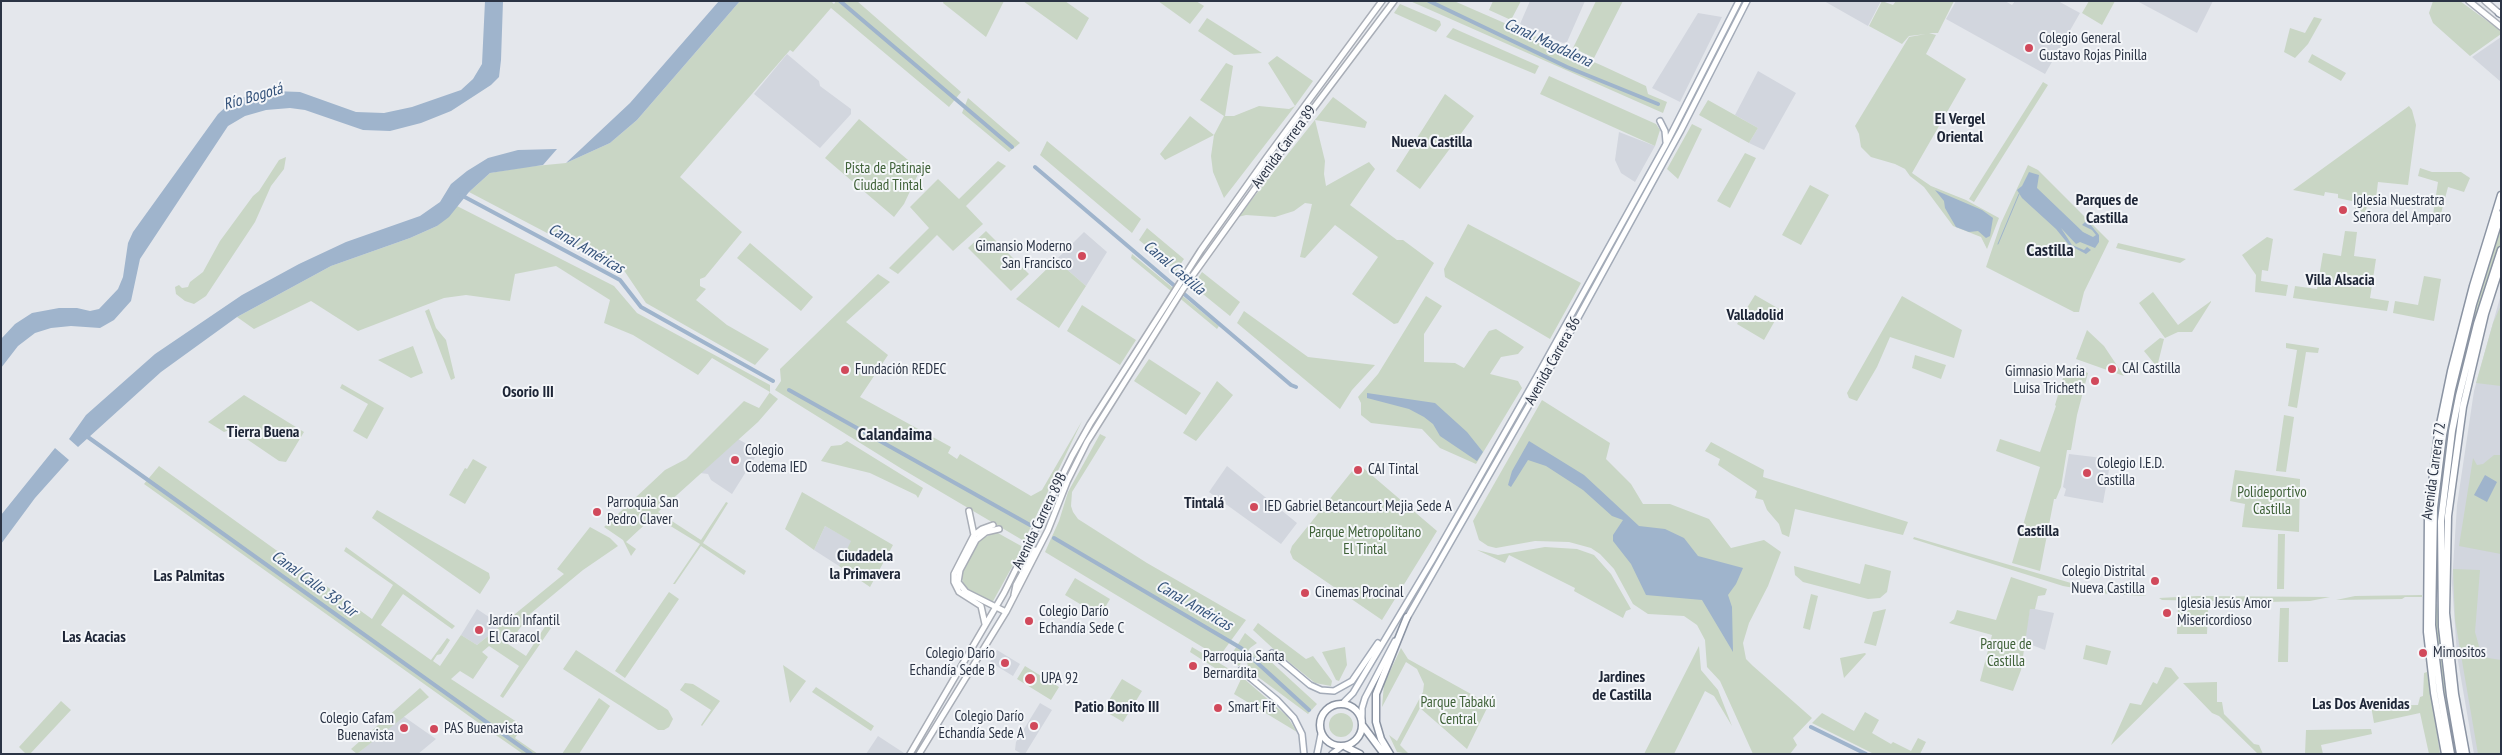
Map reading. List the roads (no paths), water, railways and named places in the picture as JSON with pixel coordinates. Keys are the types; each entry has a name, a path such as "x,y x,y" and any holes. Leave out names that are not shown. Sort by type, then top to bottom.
{"highway":[{"name":"Avenida Carrera 72","path":"2446,754 2433,686 2427,632 2426,530 2438,434 2458,344 2501,195"},
{"name":"Avenida Carrera 72","path":"2451,754 2433,634 2432,536 2443,435 2465,336 2501,214"},
{"name":"Avenida Carrera 72","path":"2460,754 2450,696 2442,627 2440,598 2441,521 2455,416 2488,286 2501,250"},
{"name":"Avenida Carrera 72","path":"2466,754 2455,694 2446,613 2447,529 2463,407 2490,297 2501,264"},
{"path":"2488,286 2490,297"},
{"path":"2458,344 2465,336"},
{"path":"1390,754 1378,728 1375,700 1380,678 1407,617"},
{"path":"1360,754 1343,746 1327,742 1321,734 1320,723 1324,713 1333,706 1342,704 1357,711 1362,723 1384,754"},
{"path":"1343,746 1359,737 1362,723"}],"main road":[{"name":"Avenida Carrera 89","path":"1174,292 1263,162 1382,1"},
{"name":"Avenida Carrera 89","path":"1179,296 1296,130 1394,1"},
{"name":"Avenida Carrera 86","path":"1342,704 1353,693 1379,646 1451,528 1666,144 1739,1"},
{"name":"Avenida Carrera 86","path":"1362,723 1362,708 1365,698 1407,617 1561,349 1681,130 1747,1"},
{"path":"2468,1 2501,27"},
{"path":"2484,1 2500,14"},
{"path":"1660,121 1665,131 1666,144"},
{"name":"Avenida Carrera 89B","path":"910,754 996,607 1079,443 1174,292"},
{"name":"Avenida Carrera 89B","path":"919,754 1014,598 1048,530 1085,446 1179,296"},
{"path":"969,511 974,536"},
{"path":"985,625 981,606 959,592 953,578 955,570 974,536 982,529 993,526"},
{"path":"999,529 986,532 976,540 958,577 960,586 966,592 1006,612"},
{"path":"1014,598 1016,585 1035,550"},
{"path":"1272,653 1310,685 1321,690 1334,691 1352,681 1370,652 1390,629"},
{"path":"1241,670 1277,700 1294,718 1302,734 1304,754"},
{"path":"1316,754 1321,734"},
{"path":"1332,754 1343,746"}],"water":[{"name":"Río Bogotá","path":"485,1 503,1 499,77 491,85 451,111 421,123 390,131 363,130 305,110 290,108 266,110 245,116 228,126 140,259 131,301 114,320 100,328 71,326 51,328 35,333 18,346 1,368 1,339 15,324 32,313 59,308 77,308 90,311 99,309 118,289 123,277 128,243 133,232 218,114 229,104 249,95 274,91 300,92 356,112 384,113 412,107 461,90 473,79 482,64"},
{"path":"719,1 740,1 637,120 610,143 566,163 630,103"},
{"path":"557,149 543,165 490,173 469,192 449,217 437,226 410,238 331,266 237,317 161,372 78,447 69,439 86,415 155,354 242,295 299,264 346,242 420,216 440,202 451,184 488,158 518,150"},
{"path":"2029,172 2039,175 2037,188 2083,232 2093,237 2096,235 2092,230 2082,225 2085,222 2090,224 2099,235 2099,242 2095,248 2080,242 2076,244 2061,228 2072,245 2084,250 2087,247 2091,250 2086,254 2069,245 2056,229 2022,198 2017,190 2022,186"},
{"path":"1935,190 1982,210 1993,218 1990,236 1986,238 1978,231 1969,232 1956,227 1945,208 1944,201"},
{"path":"1367,393 1435,403 1467,432 1483,452 1477,461 1440,436 1433,424 1424,417 1409,409 1367,398"},
{"path":"1529,441 1584,475 1639,526 1665,529 1684,538 1698,556 1743,568 1736,584 1728,595 1732,607 1733,652 1702,600 1646,595 1631,564 1613,541 1613,535 1623,520 1612,516 1583,490 1546,466 1528,460 1511,487 1508,485 1512,471"},
{"path":"55,448 69,460 35,498 1,544 1,515"},
{"path":"2485,475 2497,482 2487,502 2474,495"}],"waterway":[{"name":"Canal Castilla","path":"840,1 1012,147"},
{"name":"Canal Magdalena","path":"1429,1 1567,67 1658,104"},
{"name":"Canal Castilla","path":"1035,167 1291,385 1296,387"},
{"path":"1998,244 2019,194"},
{"name":"Canal Américas","path":"461,195 620,280 641,307 773,381"},
{"name":"Canal Américas","path":"789,390 1030,525"},
{"name":"Canal Calle 38 Sur","path":"85,435 531,754"},
{"name":"Canal Américas","path":"1054,538 1241,648 1309,710"},
{"path":"1811,727 1866,754"}],"place":[{"name":"Colegio General Gustavo Rojas Pinilla","path":"2029,48"},
{"name":"Iglesia Nuestratra Señora del Amparo","path":"2343,210"},
{"name":"Gimansio Moderno San Francisco","path":"1082,256"},
{"name":"CAI Castilla","path":"2112,369"},
{"name":"Fundación REDEC","path":"845,370"},
{"name":"Gimnasio Maria Luisa Tricheth","path":"2095,381"},
{"name":"Colegio Codema IED","path":"735,460"},
{"name":"CAI Tintal","path":"1358,470"},
{"name":"Colegio I.E.D. Castilla","path":"2087,473"},
{"name":"IED Gabriel Betancourt Mejia Sede A","path":"1254,507"},
{"name":"Parroquia San Pedro Claver","path":"597,512"},
{"name":"Colegio Distrital Nueva Castilla","path":"2155,581"},
{"name":"Cinemas Procinal","path":"1305,593"},
{"name":"Iglesia Jesús Amor Misericordioso","path":"2167,613"},
{"name":"Colegio Darío Echandía Sede C","path":"1029,621"},
{"name":"Jardín Infantil El Caracol","path":"479,630"},
{"name":"Mimositos","path":"2423,653"},
{"name":"Colegio Darío Echandía Sede B","path":"1005,663"},
{"name":"Parroquia Santa Bernardita","path":"1193,666"},
{"name":"UPA 92","path":"1030,679"},
{"name":"Smart Fit","path":"1218,708"},
{"name":"Colegio Darío Echandía Sede A","path":"1034,726"},
{"name":"Colegio Cafam Buenavista","path":"404,728"},
{"name":"PAS Buenavista","path":"434,729"}],"district":[{"name":"El Vergel Oriental","path":"1960,128"},
{"name":"Nueva Castilla","path":"1432,142"},
{"name":"Parques de Castilla","path":"2107,209"},
{"name":"Castilla","path":"2050,251"},
{"name":"Villa Alsacia","path":"2340,280"},
{"name":"Valladolid","path":"1755,315"},
{"name":"Osorio III","path":"528,392"},
{"name":"Tierra Buena","path":"263,432"},
{"name":"Calandaima","path":"895,435"},
{"name":"Tintalá","path":"1204,503"},
{"name":"Castilla","path":"2038,531"},
{"name":"Ciudadela la Primavera","path":"865,565"},
{"name":"Las Palmitas","path":"189,576"},
{"name":"Las Acacias","path":"94,637"},
{"name":"Jardines de Castilla","path":"1622,686"},
{"name":"Las Dos Avenidas","path":"2361,704"},
{"name":"Patio Bonito III","path":"1117,707"}],"park label":[{"name":"Pista de Patinaje Ciudad Tintal","path":"888,178"},
{"name":"Polideportivo Castilla","path":"2272,502"},
{"name":"Parque Metropolitano El Tintal","path":"1365,542"},
{"name":"Parque de Castilla","path":"2006,654"},
{"name":"Parque Tabakú Central","path":"1458,712"}]}
